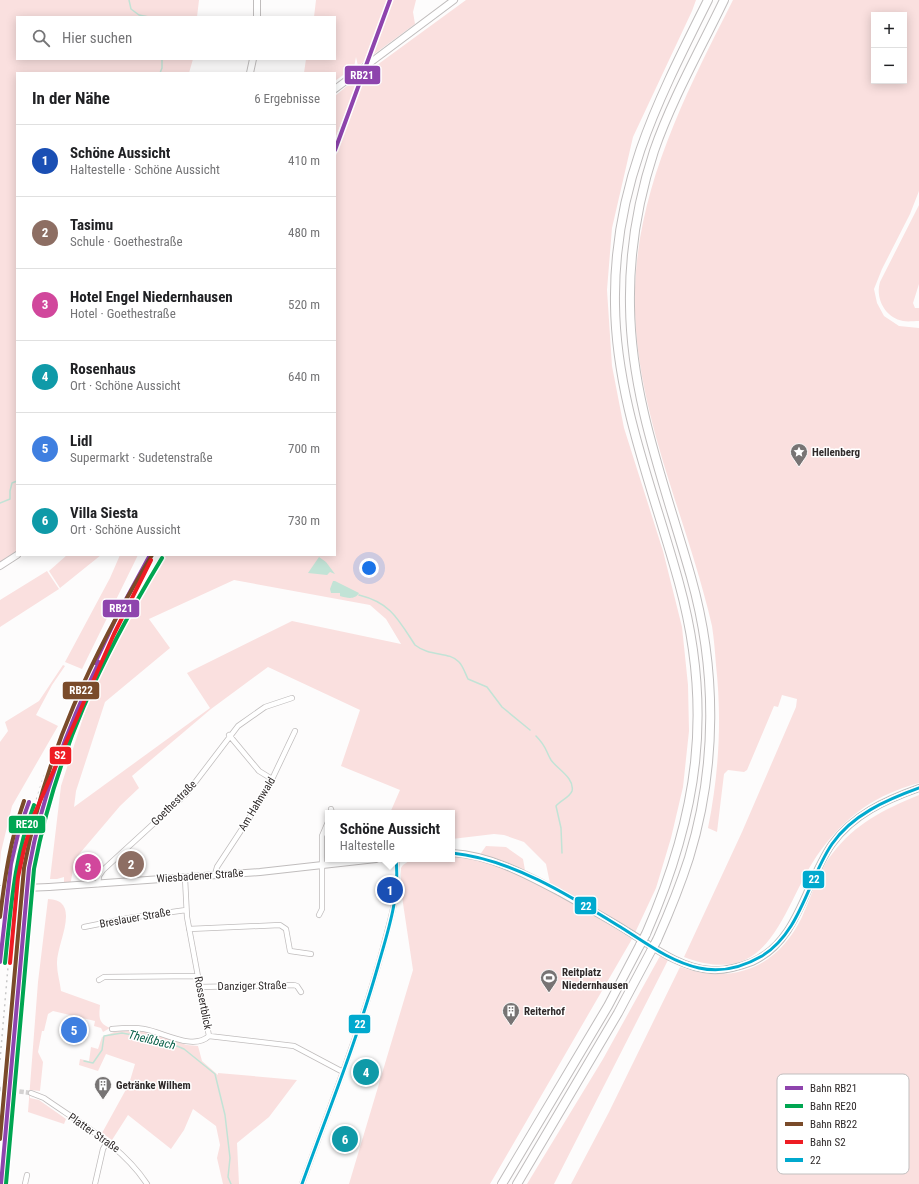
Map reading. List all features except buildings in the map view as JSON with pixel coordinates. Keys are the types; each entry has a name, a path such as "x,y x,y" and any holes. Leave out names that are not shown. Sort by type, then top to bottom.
{"highway":[{"path":"701,13 702,0"},
{"path":"502,1184 608,1006 646,934 669,879 689,806 696,756 697,687 694,656 684,600 635,436 624,392 616,335 615,278 622,220 636,162 656,106 708,0"},
{"path":"517,1184 618,1013 657,940 681,883 696,833 706,783 710,706 707,654 698,603 648,434 638,388 631,334 630,279 637,223 654,151 669,114 724,0"}],"main road":[{"path":"257,0 257,16"},
{"path":"336,88 454,0"},
{"path":"250,72 253,60"},
{"path":"0,566 16,556"},
{"path":"455,853 479,856 540,882 605,917 666,955 682,963 706,969 724,970 742,966 757,959 784,935 797,915 820,864 832,844 851,823 871,808 895,796 919,788"},
{"name":"Wiesbadener Straße","path":"0,889 185,878 352,862"}],"street":[{"name":"Goethestraße","path":"98,884 99,876 103,870 187,793 229,735 238,726 265,707 292,698"},
{"name":"Am Hahnwald","path":"215,874 217,867 265,794 295,731"},
{"path":"229,735 259,771 272,779"},
{"path":"319,915 322,909 320,866 322,836 325,829"},
{"path":"302,1184 365,1012 398,884 396,862"},
{"name":"Rossertblick","path":"185,878 186,910 209,1036 294,1046 343,1072"},
{"name":"Breslauer Straße","path":"84,927 129,918 186,910"},
{"path":"189,929 280,925 286,929 290,951 311,954"},
{"path":"99,980 104,977 197,976"},
{"name":"Danziger Straße","path":"200,987 297,986 301,992"},
{"path":"112,1029 146,1029 192,1043 202,1041 209,1036"},
{"name":"Platter Straße","path":"31,1094 44,1098 107,1142 128,1159 147,1184"},
{"path":"95,1184 107,1142"},
{"path":"25,1184 26,1175"}],"shaded area":[{"path":"0,0 199,0 197,16 16,16 16,60 193,60 189,72 16,72 16,553 0,563"},
{"path":"316,0 416,0 413,12 415,24 358,66 356,57 354,67 336,80 336,72 304,72 306,60 336,60 336,16 314,16"},
{"path":"466,0 696,0 633,137 612,228 607,290 612,366 624,428 663,551 682,627 688,685 689,731 683,787 671,838 656,888 634,935 551,888 546,864 524,842 504,835 494,834 455,839 455,810 391,810 400,790 341,766 360,710 268,667 211,709 132,776 139,788 120,806 75,859 70,886 64,886 64,877 50,879 61,786 91,693 126,619 163,556 336,556 336,155 366,73","holes":["234,580 370,605 386,619 401,644 292,621 187,673 210,708 74,807 76,791 105,702 170,648 149,619"]},
{"path":"733,0 919,0 919,191 910,214 882,269 874,289 877,303 884,316 899,326 919,328 919,783 889,793 853,816 831,837 821,850 808,871 785,916 772,936 757,952 738,962 714,965 684,957 742,832 796,707 797,699 782,695 778,707 774,706 747,770 744,772 728,770 724,774 717,832 708,828 715,787 719,726 718,686 713,631 702,587 666,471 645,393 638,353 635,313 636,271 642,230 651,190 679,112"},
{"path":"360,75 336,136 336,95"},
{"path":"919,205 919,284 913,303 915,308 919,308 919,321 905,321 897,319 886,312 880,301 879,288 880,282"},
{"path":"66,556 100,556 60,588 49,571"},
{"path":"120,556 138,556 82,669 65,662 110,578"},
{"path":"319,557 326,562 335,574 330,572 327,575 308,573"},
{"path":"47,571 59,589 0,627 0,600"},
{"path":"333,581 359,593 355,597 351,598 340,596 340,593 331,593 330,589"},
{"path":"63,665 65,666 52,685 36,715 58,726 12,806 1,852 0,865 0,742 8,731 5,722 39,701"},
{"path":"919,795 919,1184 571,1184 609,1112 680,967 699,972 718,974 735,973 752,968 766,960 780,949 792,935 802,917 823,868 841,843 871,818"},
{"path":"486,846 506,847 523,859 526,876 479,856"},
{"path":"455,855 482,860 541,884 632,939 490,1184 349,1184 413,970 401,890 401,868 408,862 455,862"},
{"path":"48,899 58,901 64,907 66,915 57,964 61,991 100,1005 99,1013 101,1022 110,1028 103,1032 101,1028 94,1026 95,1021 53,1011 48,1014 44,1031 42,1031 38,1052 43,1062 40,1091 30,1090 30,1098 39,1100 66,1119 64,1124 28,1112 38,982"},
{"path":"660,956 668,960 554,1184 527,1184 603,1059"},
{"path":"128,1030 143,1031 187,1045 198,1046 202,1061 218,1075 218,1073 297,1080 269,1117 237,1143 239,1184 223,1184 217,1158 220,1145 216,1126 193,1109 184,1130 171,1149 128,1115 112,1140 102,1133 129,1084 135,1064 106,1054 98,1071 79,1065 80,1059 89,1061 91,1047 98,1049 102,1037 114,1032"}],"waterway":[{"path":"129,0 131,9 139,15 144,16"},
{"path":"160,72 162,60"},
{"path":"0,503 10,499 12,483 16,481"},
{"path":"359,595 370,598 386,607 393,613 415,645 427,651 450,656 459,662 468,679 487,687 502,707 530,730"},
{"path":"536,736 544,746 551,760 565,774 572,786 571,793 556,806 561,828 562,853"},
{"name":"Theißbach","path":"84,1061 93,1063 102,1050 104,1036 122,1033 165,1041 184,1049 215,1074 225,1115 230,1158 228,1177 231,1184"}],"tunnel":[{"path":"0,1089 31,1093"}],"railway":[{"path":"0,1060 14,897 25,835 43,779 95,663"}],"rail line":[{"name":"RB21","path":"336,147 390,0"},
{"name":"RB21","path":"95,663 118,614 149,556"},
{"name":"RB22","path":"0,1139 24,868 33,826 58,745 91,667 130,592 151,556"},
{"name":"RE20","path":"6,1184 34,869 43,826 68,746 83,708 119,633 162,558"},
{"name":"S2","path":"10,963 18,877 34,815 114,634 151,560"},
{"name":"RB21","path":"1,1184 29,868 34,841 48,788 66,737 99,662"},
{"name":"RB22","path":"0,917 9,859 15,830 24,801"},
{"name":"RB21","path":"0,962 11,864 19,830 29,802"},
{"name":"RE20","path":"5,963 14,882 27,824 34,805"}],"transit line":[{"name":"22","path":"455,854 497,863 541,881 583,904 669,957 699,968 715,970 732,968 762,956 775,946 786,933 803,904 816,873 832,844 849,825 882,803 919,788"},
{"name":"22","path":"302,1184 352,1049 382,953 395,900 396,862"}],"place":[{"name":"Hellenberg","path":"799,467"},
{"name":"Tasimu","path":"131,864"},
{"name":"Hotel Engel Niedernhausen","path":"88,867"},
{"name":"Schöne Aussicht","path":"390,890"},
{"name":"Reitplatz Niedernhausen","path":"549,993"},
{"name":"Reiterhof","path":"511,1026"},
{"name":"Lidl","path":"74,1030"},
{"name":"Rosenhaus","path":"366,1072"},
{"name":"Getränke Wilhem","path":"103,1100"},
{"name":"Villa Siesta","path":"345,1139"}]}
